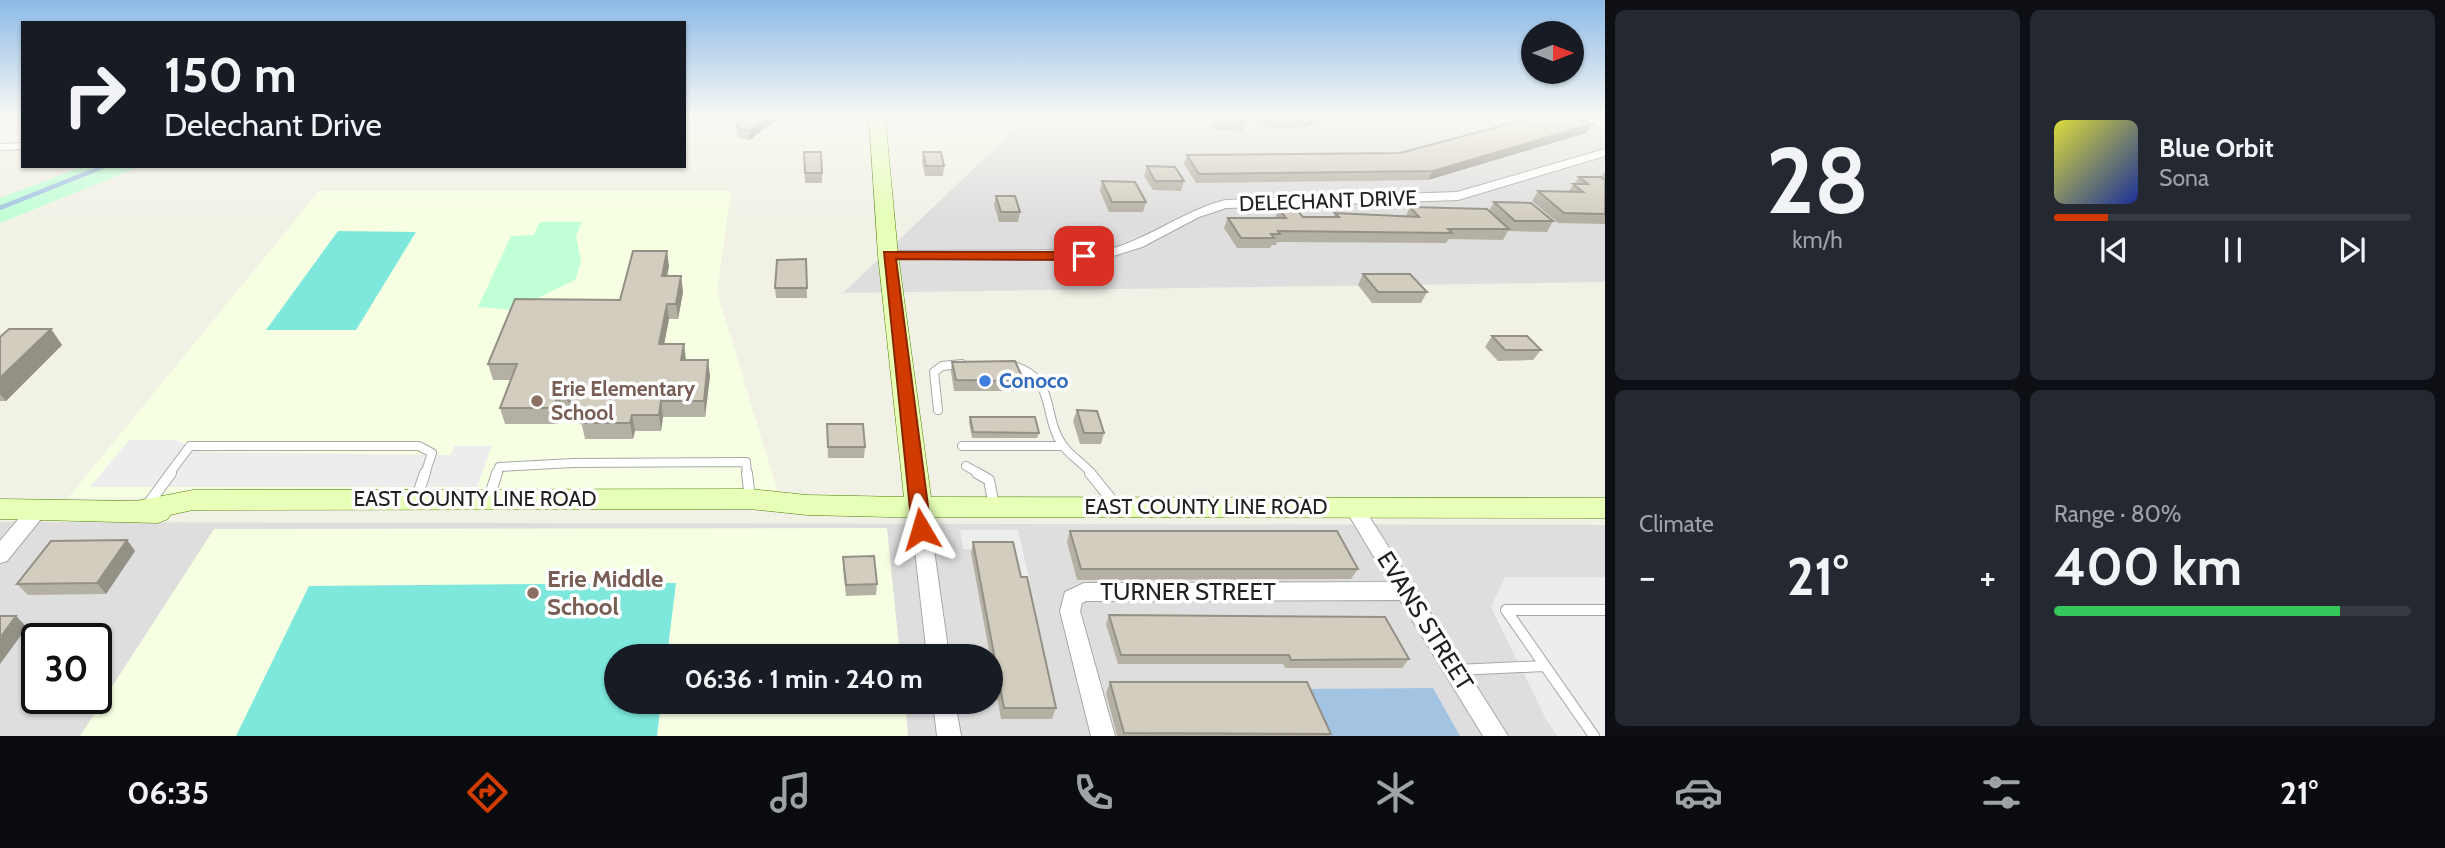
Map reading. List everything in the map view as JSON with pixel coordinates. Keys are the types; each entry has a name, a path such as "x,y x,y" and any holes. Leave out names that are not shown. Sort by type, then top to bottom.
{"main road":[{"path":"880,150 888,255 919,507"},
{"name":"EAST COUNTY LINE ROAD","path":"0,509 144,509 193,500 415,499 750,499 807,505 919,507 1605,508"},
{"name":"EAST COUNTY LINE ROAD","path":"144,509 171,514 751,514 807,505"}],"street":[{"name":"DELECHANT DRIVE","path":"888,255 1107,254 1132,248 1206,208 1225,204 1458,196 1605,152"},
{"path":"919,507 936,644"},
{"name":"EVANS STREET","path":"1353,507 1496,736"},
{"path":"0,555 38,509"},
{"name":"TURNER STREET","path":"1103,736 1070,611 1072,598 1084,592 1406,591"},
{"path":"946,714 949,736"}],"lane":[{"path":"938,410 934,372 942,366 978,365"},
{"path":"1002,365 1030,370 1040,382 1063,446 1086,467 1116,507"},
{"path":"144,509 190,446 419,446 432,453 415,499"},
{"path":"962,446 1063,446"},
{"path":"488,499 499,467 746,463 750,499"},
{"path":"966,466 989,480 994,507"},
{"path":"1594,736 1506,610 1605,610"},
{"path":"1456,670 1544,666"}],"shaded area":[{"path":"993,150 1605,150 1605,282 843,293"},
{"path":"319,191 731,191 717,292 777,490 68,498"},
{"path":"338,231 416,232 356,330 266,330"},
{"path":"129,440 177,440 200,452 451,455 454,446 492,446 477,487 90,487"},
{"path":"0,522 1605,525 1605,736 0,736"},
{"name":"Erie Middle School","path":"887,528 899,644 604,644 604,714 906,714 908,736 80,736 94,714 112,714 112,687 214,529"},
{"path":"960,530 1018,530 1031,586 1019,586 1011,549 963,549"},
{"path":"1505,577 1605,577 1605,736 1557,736 1545,717 1491,607"},
{"path":"676,583 668,644 604,644 604,714 660,714 657,736 236,736 309,586"},
{"path":"1433,688 1460,736 1327,736 1305,689"}],"green space":[{"path":"79,168 136,168 0,223 0,198"},
{"path":"540,222 582,222 576,236 581,262 575,280 513,310 478,307 511,236 534,235"}],"building":[{"path":"1410,150 1503,150 1433,171 1199,174 1187,155 1400,153"},
{"path":"804,152 821,152 822,173 805,173"},
{"path":"923,152 941,152 944,166 926,166"},
{"path":"1147,166 1175,167 1184,181 1155,181"},
{"path":"1579,177 1601,177 1605,180 1605,214 1564,213 1538,191 1583,192 1573,184 1588,184"},
{"path":"1102,181 1135,182 1146,202 1112,202"},
{"path":"996,196 1015,196 1020,212 1001,212"},
{"path":"1494,202 1531,203 1553,221 1515,221"},
{"path":"1410,207 1487,209 1509,229 1448,229 1452,233 1278,231 1280,234 1271,234 1274,238 1241,238 1228,218 1286,218 1279,209 1296,209 1303,217 1339,217 1335,213 1419,217"},
{"name":"Erie Elementary School","path":"633,251 667,251 662,276 681,276 676,304 667,304 659,344 684,344 681,360 708,360 704,401 661,401 659,415 632,415 630,423 581,423 584,413 558,392 554,408 500,408 517,364 488,364 515,299 620,300"},
{"path":"806,259 807,288 775,288 777,260"},
{"path":"1363,274 1410,274 1427,292 1378,292"},
{"path":"9,329 51,329 0,378 0,337"},
{"path":"1492,336 1527,336 1541,350 1505,350"},
{"path":"1015,361 1024,381 956,380 952,362"},
{"path":"1077,410 1097,411 1104,433 1084,433"},
{"name":"Conoco","path":"970,417 1035,417 1039,433 973,432"},
{"path":"827,424 863,424 865,447 828,447"},
{"path":"1070,531 1337,531 1358,569 1081,569"},
{"path":"127,540 97,583 17,584 51,541"},
{"path":"973,542 1013,542 1021,577 1027,577 1056,708 1004,708 1003,644 992,644"},
{"path":"874,556 877,584 846,585 843,557"},
{"path":"1109,615 1385,617 1409,659 1291,660 1289,655 1121,655"},
{"path":"0,616 16,616 0,638"},
{"path":"1110,682 1307,682 1331,734 1124,733"}],"waterway":[{"path":"0,208 100,168"}],"place":[{"name":"Conoco","path":"985,381"},
{"name":"Erie Elementary School","path":"537,401"},
{"name":"Erie Middle School","path":"533,593"}],"route":[{"path":"921,529 888,255 1084,256"}]}
